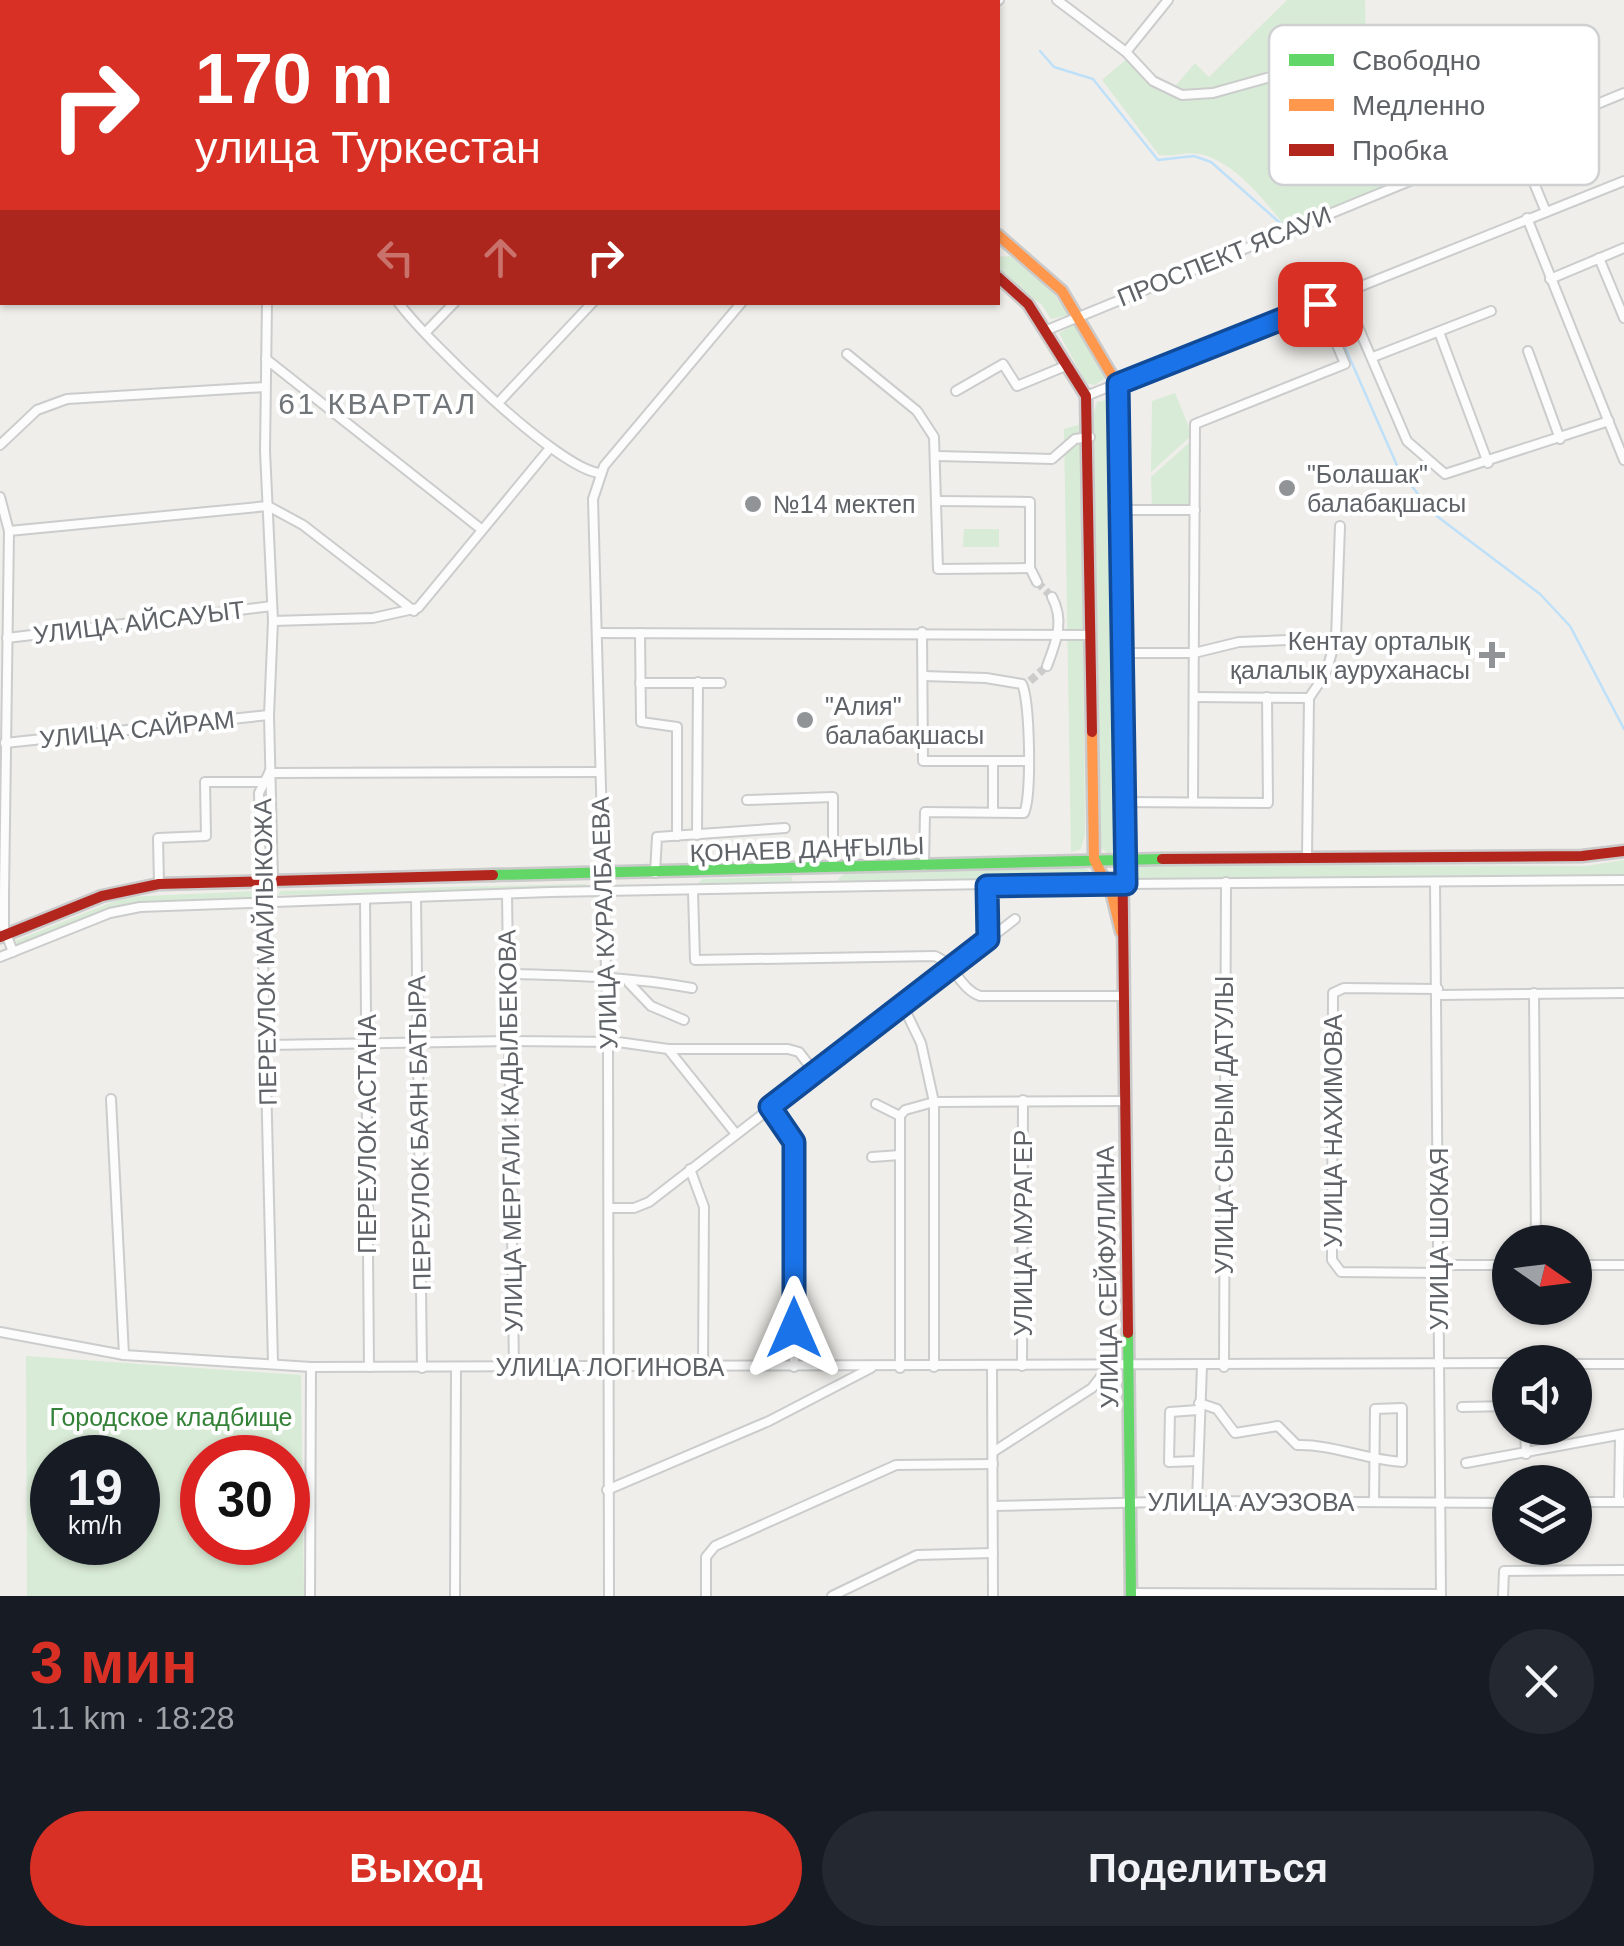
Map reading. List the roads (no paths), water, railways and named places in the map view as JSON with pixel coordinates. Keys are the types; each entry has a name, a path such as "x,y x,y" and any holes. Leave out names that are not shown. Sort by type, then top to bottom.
{"main road":[{"path":"1000,237 1054,284 1079,316 1118,384"},
{"path":"1000,279 1028,304 1086,396"},
{"name":"УЛИЦА СЕЙФУЛЛИНА","path":"1118,384 1131,1594"},
{"name":"УЛИЦА СЕЙФУЛЛИНА","path":"1086,396 1090,436 1094,860 1099,882 1116,906 1124,958"},
{"name":"ҚОНАЕВ ДАҢҒЫЛЫ","path":"3,936 102,896 159,884 1124,859 1582,856 1624,851"},
{"name":"ҚОНАЕВ ДАҢҒЫЛЫ","path":"1099,882 1126,884"}],"street":[{"path":"1056,0 1126,52 1152,81 1182,96 1196,96 1269,77"},
{"path":"1126,52 1168,0"},
{"name":"ПРОСПЕКТ ЯСАУИ","path":"1599,103 1624,93"},
{"path":"1086,396 1624,181"},
{"name":"ПРОСПЕКТ ЯСАУИ","path":"1046,330 1398,185"},
{"path":"1535,185 1546,212"},
{"path":"1528,218 1624,460"},
{"path":"1550,278 1624,248"},
{"path":"1000,249 1017,250"},
{"path":"1599,258 1624,318"},
{"path":"1344,294 1414,450 1445,474 1609,421"},
{"path":"1194,802 1195,424 1346,364 1320,304"},
{"name":"ПЕРЕУЛОК МАЙЛЫКОЖА","path":"267,305 265,387 273,622 270,772 259,793 268,881 263,903 273,1363"},
{"path":"401,305 550,448 579,468 600,473 740,305"},
{"path":"425,332 452,305"},
{"path":"499,402 590,305"},
{"path":"1373,356 1491,310"},
{"path":"1439,332 1488,463"},
{"path":"1528,351 1560,439"},
{"path":"847,354 917,411 934,437 938,569 1030,568"},
{"path":"266,359 482,529"},
{"path":"956,391 1003,364 1017,386 1068,365"},
{"path":"0,445 37,410 67,399 265,387"},
{"path":"936,456 1052,459 1075,438 1090,436"},
{"path":"273,622 372,618 414,611 550,448"},
{"name":"УЛИЦА КУРАЛБАЕВА","path":"600,473 593,499 608,1042 609,1596"},
{"path":"0,496 9,531 2,767 3,936 13,952"},
{"path":"936,501 1030,502 1030,568 1038,582"},
{"path":"9,531 268,506 296,520 414,611"},
{"path":"1121,510 1195,510"},
{"path":"1307,856 1309,698 1326,673 1336,638 1340,526"},
{"path":"1046,666 1059,634 1058,607 1052,597"},
{"name":"УЛИЦА АЙСАУЫТ","path":"7,638 272,606"},
{"path":"922,632 923,761 1027,761"},
{"path":"598,633 1091,636"},
{"path":"640,633 642,725 677,727 677,836"},
{"path":"1122,653 1194,653 1239,642 1336,638"},
{"path":"923,676 1026,683 1027,761 1026,810 924,812 924,866"},
{"path":"698,682 698,835"},
{"path":"640,683 721,683"},
{"path":"1194,696 1309,698"},
{"path":"1123,802 1268,803 1268,697"},
{"name":"УЛИЦА САЙРАМ","path":"5,743 269,715"},
{"path":"993,812 994,762"},
{"path":"268,881 270,772 600,772"},
{"path":"159,884 158,838 206,836 205,782 264,782"},
{"path":"747,800 834,798 833,868"},
{"path":"655,874 656,837 785,828"},
{"name":"ҚОНАЕВ ДАҢҒЫЛЫ","path":"1126,884 1624,880"},
{"name":"ҚОНАЕВ ДАҢҒЫЛЫ","path":"0,957 124,909 507,894 1099,882"},
{"name":"УЛИЦА СЫРЫМ ДАТУЛЫ","path":"1224,1367 1226,882"},
{"name":"УЛИЦА ШОКАЯ","path":"1435,882 1441,1595"},
{"path":"987,886 988,939"},
{"path":"693,891 695,960 936,956 970,992 987,997 1125,996"},
{"name":"УЛИЦА МЕРГАЛИ КАДЫЛБЕКОВА","path":"507,894 514,1368"},
{"name":"ПЕРЕУЛОК БАЯН БАТЫРА","path":"416,898 422,1368"},
{"name":"ПЕРЕУЛОК АСТАНА","path":"365,900 369,1367"},
{"path":"609,1208 640,1206 904,1008 1015,919"},
{"path":"508,974 605,975 629,983 652,981 692,988"},
{"path":"629,983 650,1006 684,1020"},
{"name":"УЛИЦА НАХИМОВА","path":"1438,992 1344,988 1333,993 1332,1260 1335,1270 1341,1272 1440,1269"},
{"path":"1438,992 1624,993"},
{"path":"1534,992 1536,1225"},
{"path":"904,1008 921,1044 934,1102 934,1367"},
{"path":"268,1045 510,1040 608,1042 668,1049 794,1050 815,1073"},
{"path":"668,1049 736,1134"},
{"path":"111,1100 124,1355"},
{"name":"УЛИЦА МУРАГЕР","path":"1022,1366 1023,1100"},
{"name":"УЛИЦА МУРАГЕР","path":"934,1102 1126,1101"},
{"path":"900,1368 900,1116 905,1110 934,1102"},
{"path":"876,1104 900,1116"},
{"path":"770,1107 794,1142 794,1367"},
{"path":"872,1156 900,1155"},
{"path":"690,1169 704,1207 703,1366"},
{"path":"1592,1264 1624,1264"},
{"path":"1440,1269 1492,1265"},
{"name":"УЛИЦА ЛОГИНОВА","path":"0,1332 124,1355 311,1367 607,1370 703,1366 1492,1364"},
{"path":"1592,1364 1624,1364"},
{"path":"992,1452 1092,1388 1110,1365"},
{"path":"992,1366 992,1596"},
{"path":"1197,1501 1202,1366"},
{"path":"310,1596 311,1367"},
{"path":"455,1596 456,1368"},
{"path":"607,1490 769,1421 871,1368"},
{"path":"1198,1461 1169,1462 1170,1412 1214,1406 1235,1433 1278,1426 1296,1445 1316,1442 1374,1461 1402,1462 1402,1408 1374,1409 1374,1461 1374,1502"},
{"path":"1462,1407 1492,1406"},
{"path":"1466,1463 1622,1435 1622,1502 1592,1502"},
{"path":"1526,1445 1526,1454"},
{"path":"706,1596 706,1557 715,1546 896,1465 993,1464"},
{"name":"УЛИЦА АУЭЗОВА","path":"993,1506 1197,1501 1492,1503"},
{"path":"832,1596 917,1555 993,1554"},
{"path":"1503,1596 1504,1571 1624,1570"},
{"path":"1131,1594 1441,1595"}],"waterway":[{"path":"1040,51 1054,67 1093,79 1158,160 1194,156 1211,162 1280,223"},
{"path":"1336,327 1399,470 1434,514 1540,594 1570,626 1624,729"}],"tunnel":[{"path":"1037,582 1052,597"},
{"path":"1030,681 1047,666"}],"place":[{"name":"\"Болашак\" балабақшасы","path":"1287,488"},
{"name":"№14 мектеп","path":"753,504"},
{"name":"Кентау орталық қалалық ауруханасы","path":"1492,655"},
{"name":"\"Алия\" балабақшасы","path":"805,720"}],"district":[{"name":"61 КВАРТАЛ","path":"378,403"}],"park label":[{"name":"Городское кладбище","path":"171,1417"}]}
